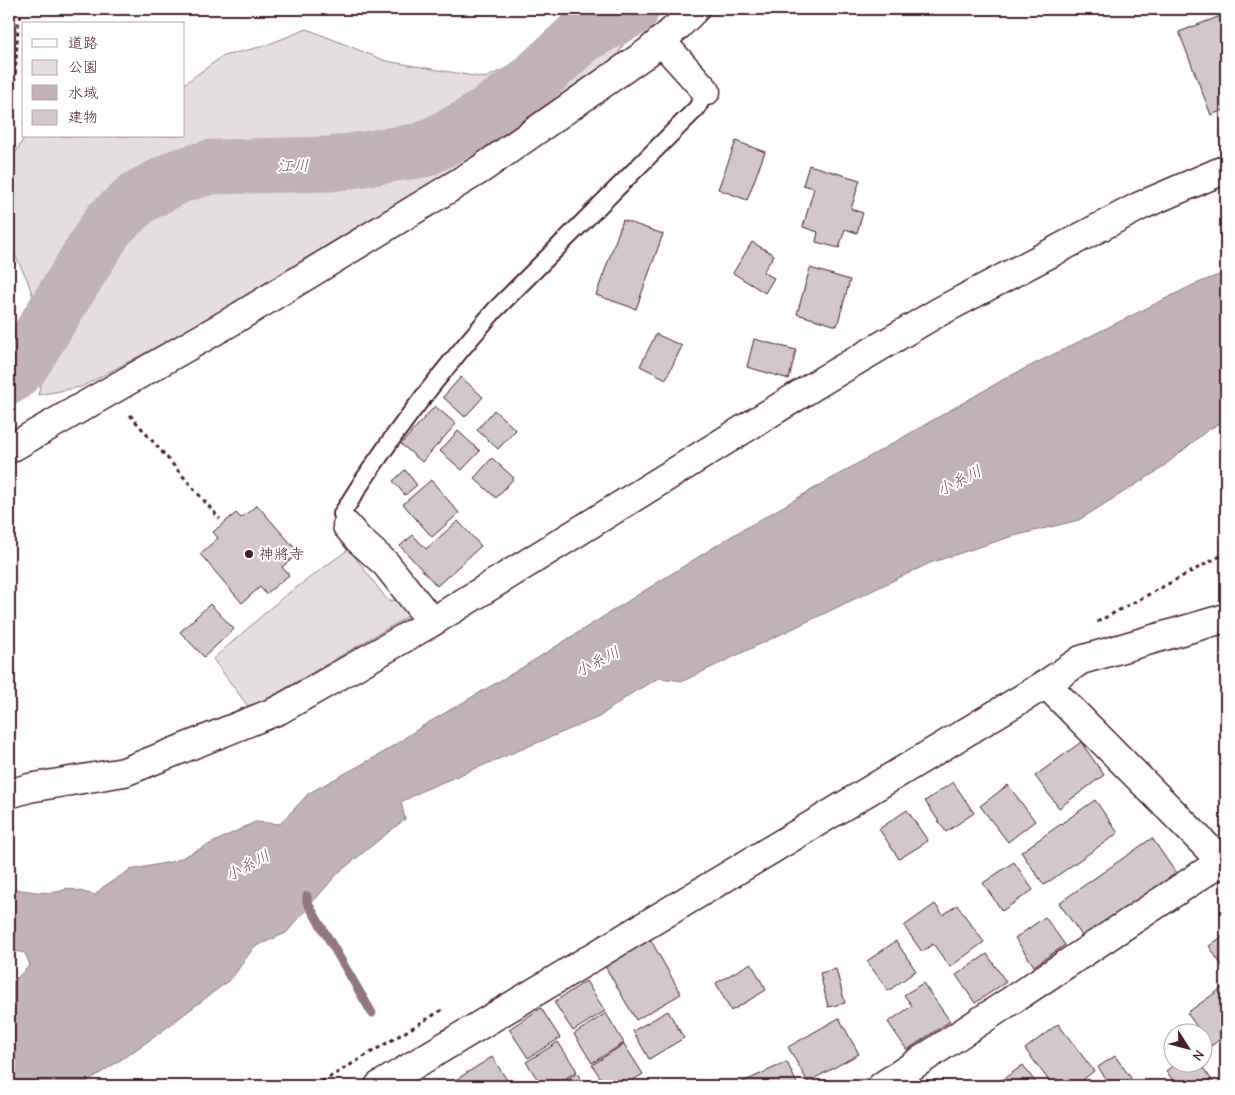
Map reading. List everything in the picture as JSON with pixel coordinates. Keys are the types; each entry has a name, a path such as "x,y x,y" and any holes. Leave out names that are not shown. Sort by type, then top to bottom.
{"street":[{"path":"9,449 232,321 481,169 648,52 678,25 706,91"},
{"path":"9,794 29,788 124,772 279,710 432,622 826,378 936,313 1140,206 1226,169"},
{"path":"347,526 358,539 386,564 432,622"},
{"path":"379,1086 1046,684 1080,660 1226,618"},
{"path":"882,1086 1224,863 1046,684"}],"lane":[{"path":"347,526 342,514 362,482 408,418 464,346 495,310 697,108 706,91"}],"path":[{"path":"9,122 18,24 23,9"},
{"path":"129,414 220,519"}],"green space":[{"path":"591,9 628,9 640,13 615,60 528,125 196,326 81,387 38,395 45,368 43,327 27,279 9,243 9,164 24,138 185,138 185,83 223,56 264,46 307,29 386,61 485,78 544,50 579,14"},
{"path":"349,549 388,601 409,598 412,614 250,709 213,659 282,598"}],"water":[{"name":"小糸川","path":"1226,272 1226,420 1209,429 1159,470 1079,520 1010,537 930,563 683,681 659,678 632,693 599,717 424,790 401,802 405,819 338,873 286,933 254,947 232,978 153,1038 80,1086 9,1086 9,986 30,965 25,953 9,950 9,888 55,892 67,888 95,895 103,887 130,870 175,861 255,822 280,824 309,793 379,755 421,727 520,669 730,537 1006,378 1193,285"}],"building":[{"path":"1226,14 1226,109 1211,115 1179,32"},
{"path":"736,141 765,152 747,200 718,189"},
{"path":"809,165 860,180 851,209 863,213 857,233 845,229 839,248 816,242 818,232 803,227 814,188 803,185"},
{"path":"623,220 663,234 636,309 596,295"},
{"path":"752,242 774,255 763,272 774,278 765,293 733,273"},
{"path":"810,268 850,280 837,326 797,314"},
{"path":"656,334 682,346 666,379 640,366"},
{"path":"754,339 796,350 789,379 747,367"},
{"path":"461,377 483,397 465,417 443,397"},
{"path":"435,406 456,424 422,462 401,444"},
{"path":"494,410 516,430 498,449 477,430"},
{"path":"458,431 480,451 462,470 440,451"},
{"path":"492,458 514,478 496,498 474,478"},
{"path":"405,470 417,485 405,495 393,481"},
{"path":"431,480 459,513 432,537 403,504"},
{"name":"神將寺","path":"257,505 299,553 282,567 289,575 266,594 260,587 242,603 200,554 218,538 213,532 236,513 241,518"},
{"path":"458,521 481,546 437,586 400,546 413,535 426,549"},
{"path":"210,604 234,629 204,657 180,632"},
{"path":"1081,742 1104,775 1059,808 1035,776"},
{"path":"953,782 974,813 946,832 925,801"},
{"path":"1008,785 1035,821 1008,842 980,806"},
{"path":"1095,800 1118,833 1044,885 1021,852"},
{"path":"907,810 928,841 899,859 879,829"},
{"path":"1152,838 1178,876 1085,940 1059,903"},
{"path":"1014,862 1033,890 1002,911 983,883"},
{"path":"935,904 943,915 957,905 984,942 950,967 933,944 922,952 904,926"},
{"path":"1045,917 1065,945 1034,966 1015,938"},
{"path":"1226,934 1226,972 1209,946"},
{"path":"648,935 681,994 636,1020 602,961"},
{"path":"896,941 916,971 888,991 867,961"},
{"path":"987,954 1006,982 975,1003 956,975"},
{"path":"751,963 766,990 731,1011 716,983"},
{"path":"836,969 845,1003 828,1007 820,973"},
{"path":"586,981 605,1011 573,1031 554,1002"},
{"path":"923,983 950,1021 907,1050 888,1022 912,1006 904,995"},
{"path":"1226,985 1226,1035 1212,1045 1212,1022 1194,1022 1187,1013"},
{"path":"541,1008 560,1038 528,1058 509,1029"},
{"path":"668,1011 684,1038 649,1059 633,1031"},
{"path":"606,1013 624,1043 592,1063 574,1034"},
{"path":"839,1018 859,1054 808,1082 788,1047"},
{"path":"1058,1024 1094,1071 1075,1086 1053,1086 1025,1049"},
{"path":"558,1042 577,1071 554,1086 542,1086 526,1062"},
{"path":"624,1044 643,1074 623,1086 606,1086 592,1065"},
{"path":"1115,1056 1131,1078 1120,1086 1111,1086 1098,1067"},
{"path":"492,1057 511,1086 446,1086"},
{"path":"787,1062 798,1086 734,1086"},
{"path":"1023,1065 1038,1086 995,1085"},
{"path":"1167,1072 1206,1072 1216,1086 1177,1086"},
{"path":"577,1073 585,1086 556,1086"}],"waterway":[{"name":"江川","path":"9,377 21,366 108,225 139,197 179,176 211,167 330,164 423,150 469,126 525,88 581,36 632,9"},
{"path":"307,896 307,902 372,1013"}],"place":[{"name":"神將寺","path":"249,554"}]}
